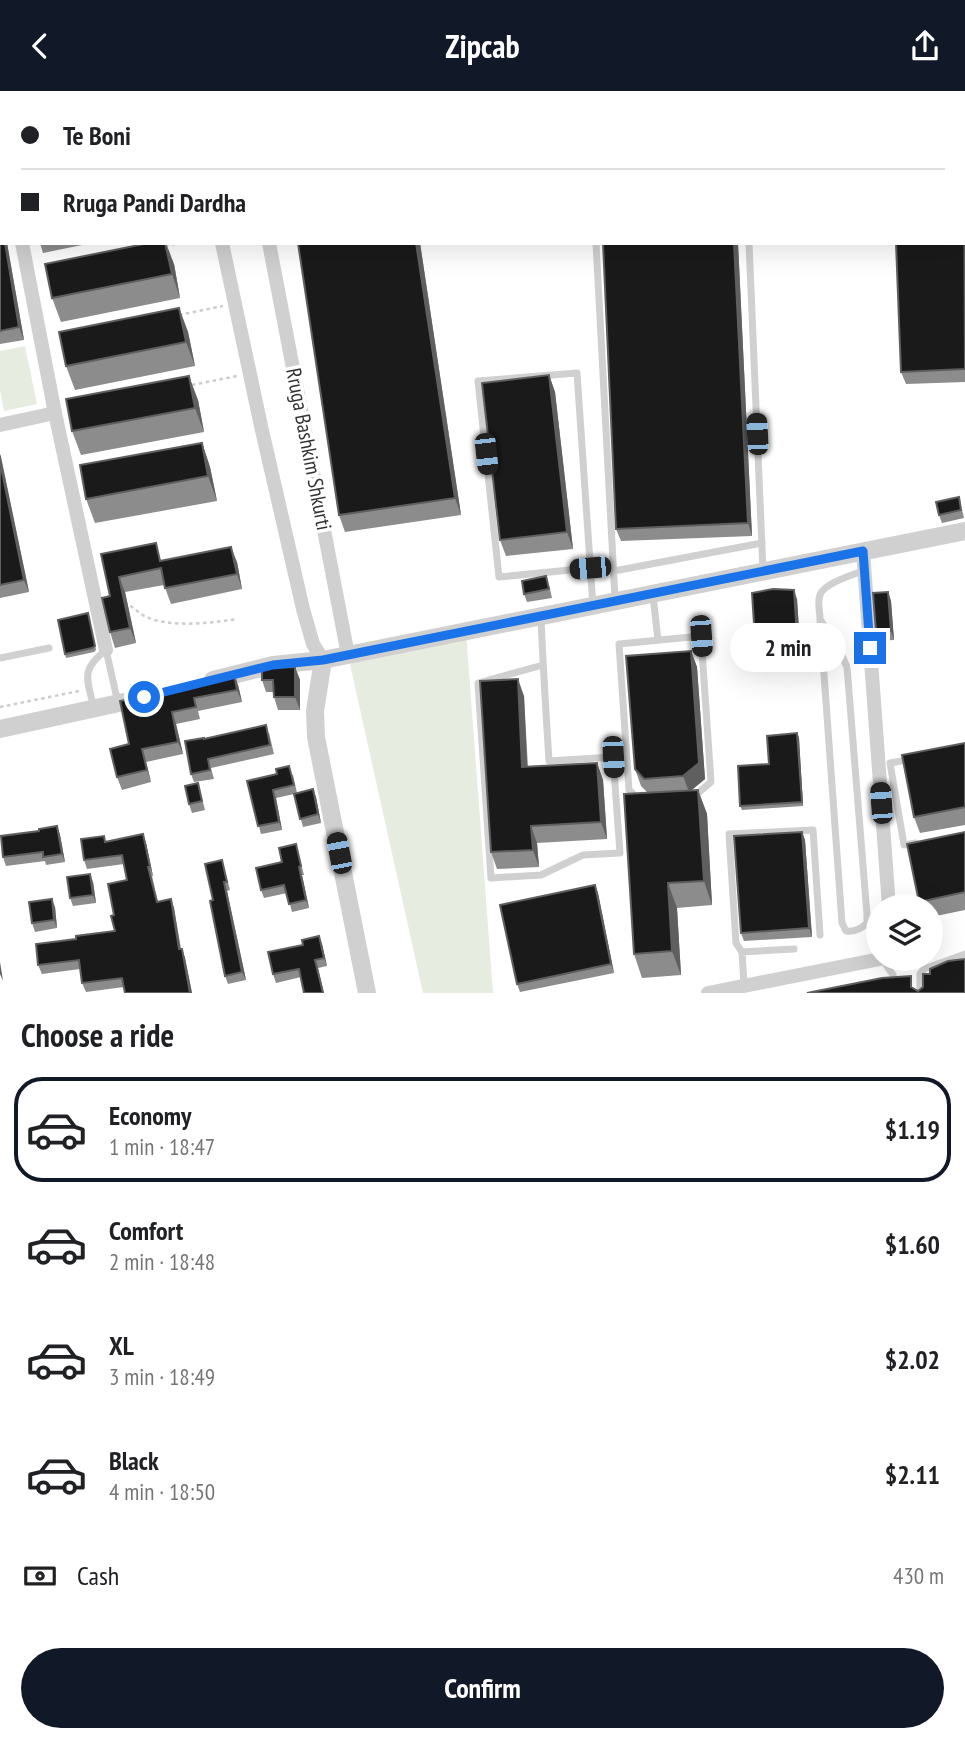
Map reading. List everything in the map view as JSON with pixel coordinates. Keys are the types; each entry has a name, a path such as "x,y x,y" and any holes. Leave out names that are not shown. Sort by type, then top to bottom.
{"street":[{"path":"22,245 106,650"},
{"path":"222,245 303,609 313,644 323,660 315,711 316,737 367,993"},
{"name":"Rruga Bashkim Shkurti","path":"269,245 348,655"},
{"path":"0,425 55,413"},
{"path":"195,684 273,665 323,660 965,531"},
{"path":"863,551 888,894"},
{"path":"0,729 157,694"},
{"path":"708,993 866,962"}],"lane":[{"path":"596,245 615,602"},
{"path":"748,245 763,572"},
{"path":"590,568 499,577 478,381 576,373 593,606"},
{"path":"614,571 762,543"},
{"path":"820,618 841,651 847,667 867,915 867,923 852,932 846,931 842,923 820,618 820,594 825,587 864,570"},
{"path":"653,594 658,640"},
{"path":"541,617 549,761 613,757 620,853 583,855 541,875 491,878 478,683 543,665"},
{"path":"701,636 711,782 691,799 644,804 629,790 620,644 658,640 701,636"},
{"path":"0,657 49,648"},
{"path":"94,709 86,675 93,660 106,650 118,704"},
{"path":"915,758 890,764 904,845 924,842"},
{"path":"744,986 742,952 736,943 729,834 813,830 820,935"},
{"path":"742,952 794,949"},
{"path":"920,993 920,974 924,969 965,954"},
{"path":"890,971 893,975"}],"path":[{"path":"166,246 170,245"},
{"path":"171,317 235,303"},
{"path":"185,386 250,373"},
{"path":"97,607 128,604 146,617 186,623 237,619"},
{"path":"0,707 89,688"}],"shaded area":[{"path":"25,346 37,404 4,411 0,390 0,351"},
{"path":"466,632 493,993 423,993 348,655"}],"building":[{"path":"0,245 5,245 19,327 0,331"},
{"path":"139,245 165,245 172,274 52,298 45,264"},
{"path":"298,245 416,245 455,498 339,515"},
{"path":"603,245 734,245 748,523 616,529"},
{"path":"896,245 964,245 965,369 901,372"},
{"path":"179,308 186,342 66,366 59,332"},
{"path":"549,375 567,532 500,540 482,383"},
{"path":"189,376 195,408 72,431 66,399"},
{"path":"202,443 208,476 86,499 80,465"},
{"path":"0,462 24,580 0,585"},
{"path":"959,497 961,510 939,515 936,502"},
{"path":"156,543 160,561 231,547 237,574 165,588 161,568 119,577 130,628 110,632 102,598 110,596 101,554"},
{"path":"546,576 549,589 524,594 522,581"},
{"path":"773,589 794,590 798,652 777,656 756,654 752,593"},
{"path":"888,592 891,631 876,632 873,593"},
{"path":"88,613 95,646 65,654 58,620"},
{"path":"691,651 699,763 683,776 644,779 635,769 626,656"},
{"path":"295,667 295,697 274,697 273,680 262,680 262,668"},
{"path":"234,673 237,690 194,698 196,707 172,712 178,742 142,749 147,770 117,777 110,749 129,744 120,701"},
{"path":"518,679 522,767 597,763 601,822 531,826 533,850 491,852 480,681"},
{"path":"266,725 270,745 208,759 210,770 191,774 185,741"},
{"path":"797,733 802,802 740,806 738,766 769,764 767,736"},
{"path":"965,743 965,807 914,817 902,755"},
{"path":"289,766 294,785 273,790 279,822 258,826 247,781 277,774 276,769"},
{"path":"198,783 202,801 189,804 185,786"},
{"path":"313,789 318,814 300,819 294,794"},
{"path":"698,790 704,881 668,883 672,951 634,954 624,794"},
{"path":"57,826 62,854 43,857 43,852 3,857 1,836"},
{"path":"802,832 809,928 741,933 734,836"},
{"path":"965,832 965,892 943,897 943,894 917,894 907,844"},
{"path":"143,834 157,902 171,899 190,993 125,993 122,978 82,983 79,960 38,965 36,944 115,931 108,884 127,880 122,855 84,860 81,839 104,836 105,842"},
{"path":"296,844 306,900 289,904 284,885 261,890 256,868 282,862 279,848"},
{"path":"222,860 242,972 225,976 205,864"},
{"path":"90,874 93,895 70,898 67,877"},
{"path":"595,885 611,964 517,984 500,905"},
{"path":"52,899 54,920 32,923 29,902"},
{"path":"319,936 324,958 315,960 323,993 304,993 299,969 273,974 268,952 303,945 302,940"},
{"path":"965,959 965,993 807,993 882,978 911,976 911,987 918,991 923,987 923,974 943,971 943,963"}],"route":[{"path":"144,697 273,665 323,660 863,551 870,648"}]}
